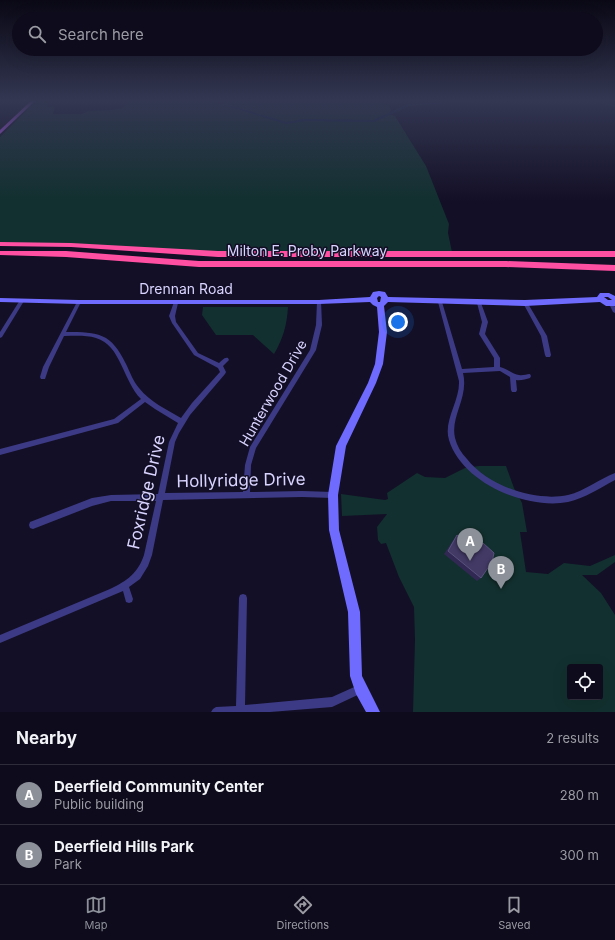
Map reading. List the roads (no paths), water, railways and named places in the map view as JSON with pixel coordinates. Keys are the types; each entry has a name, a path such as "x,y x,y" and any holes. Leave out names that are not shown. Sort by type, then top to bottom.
{"highway":[{"name":"Milton E. Proby Parkway","path":"0,244 71,245 218,254 615,254"},
{"name":"Milton E. Proby Parkway","path":"0,253 66,254 216,265 506,264 615,268"}],"street":[{"name":"Drennan Road","path":"0,300 176,303 379,301 525,303 601,299 601,296 604,294 609,295 614,304"},
{"path":"0,336 22,301"},
{"path":"373,712 356,676 356,632 354,612 334,530 333,495 341,446 372,383 379,364 383,332 379,301"},
{"path":"43,377 46,367 79,302"},
{"name":"Hunterwood Drive","path":"246,495 248,465 253,447 313,350 319,325 319,302"},
{"path":"440,302 459,371 462,389 451,426 452,442 462,458 482,479 508,491 538,499 552,500 574,497 615,476"},
{"path":"176,303 172,316 174,322 196,354 220,366 226,360"},
{"path":"478,303 485,322 482,334 497,358 496,369"},
{"path":"525,303 544,336 548,355"},
{"path":"63,334 90,334 108,340 114,347 135,388 145,399 181,421"},
{"name":"Foxridge Drive","path":"0,639 125,586 144,566 151,542 172,442 181,421 223,372 220,366"},
{"path":"459,371 489,371 496,369 507,372 518,378 528,376"},
{"path":"513,376 514,390"},
{"path":"0,452 116,421 145,399"},
{"name":"Hollyridge Drive","path":"33,525 102,500 246,495 333,495"},
{"path":"125,586 129,599"},
{"path":"240,710 243,598"},
{"path":"216,712 332,702 361,689"}],"place":[{"name":"Deerfield Community Center","path":"470,561"},
{"name":"Deerfield Hills Park","path":"501,589"}]}
